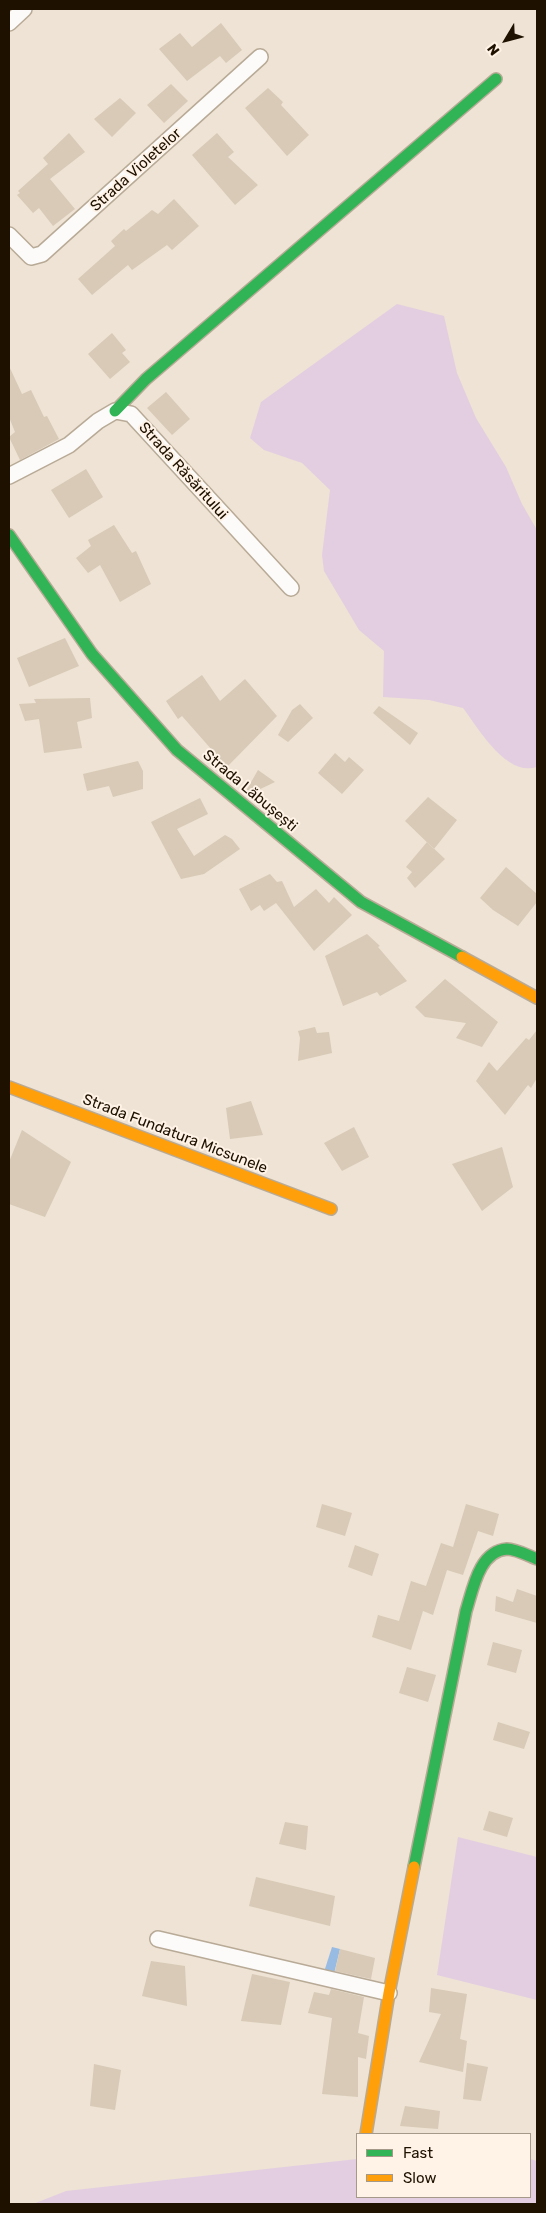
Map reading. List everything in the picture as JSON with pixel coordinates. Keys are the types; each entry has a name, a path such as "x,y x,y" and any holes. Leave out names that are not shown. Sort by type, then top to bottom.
{"street":[{"path":"9,23 24,9"},
{"name":"Strada Violetelor","path":"9,235 31,257 42,254 260,57"},
{"path":"9,476 69,446 98,421 115,411 146,380 496,79"},
{"name":"Strada Răsăritului","path":"115,411 131,414 291,588"},
{"name":"Strada Lăbușești","path":"9,535 92,654 177,750 361,902 537,998"},
{"name":"Strada Fundatura Micsunele","path":"9,1087 331,1209"},
{"path":"366,2133 389,1993 466,1611 479,1571 491,1554 508,1549 537,1559"},
{"path":"158,1938 389,1993"}],"shaded area":[{"path":"397,304 444,316 457,373 476,418 506,467 522,504 537,530 537,767 526,768 515,765 504,758 485,739 463,708 429,700 383,697 384,651 359,630 324,571 322,555 330,490 302,463 264,450 250,438 261,402"},
{"path":"458,1837 537,1857 537,2000 437,1975"},
{"path":"356,2159 356,2198 531,2198 531,2159 537,2161 537,2204 33,2204 66,2191"}],"water":[{"path":"332,1947 340,1949 334,1974 324,1972"}],"building":[{"path":"221,23 242,50 226,63 220,56 187,81 159,49 180,33 192,47"},
{"path":"171,84 188,101 164,123 147,105"},
{"path":"268,88 283,102 281,105 309,135 287,156 245,108"},
{"path":"120,98 136,113 112,137 94,119"},
{"path":"69,133 85,152 50,179 75,209 53,226 39,208 33,213 17,195 20,193 18,191 48,164 43,158"},
{"path":"217,133 234,152 228,157 258,185 235,205 192,155"},
{"path":"174,199 199,226 172,250 167,245 132,270 128,265 92,295 78,279 115,246 111,241 124,229 126,231 152,210 158,214"},
{"path":"112,333 126,350 122,353 130,362 110,379 88,354"},
{"path":"9,366 22,394 31,390 44,417 47,416 59,439 20,460 9,437 15,432 9,417"},
{"path":"166,392 190,419 172,435 147,408"},
{"path":"86,469 103,497 69,518 51,490"},
{"path":"114,525 132,553 136,551 151,584 120,602 100,565 88,573 76,558 91,546 88,540"},
{"path":"65,638 79,666 29,687 17,658"},
{"path":"202,675 220,701 245,679 277,716 227,767 182,716 178,719 166,701"},
{"path":"90,698 92,718 77,722 82,748 44,753 39,719 25,721 19,704 36,703 34,699"},
{"path":"300,704 313,718 288,742 278,735 292,710"},
{"path":"379,706 418,733 410,745 373,713"},
{"path":"335,753 345,762 349,757 364,770 342,794 318,773"},
{"path":"138,761 143,771 143,789 113,797 109,786 87,791 83,774"},
{"path":"258,770 275,782 250,794 246,791"},
{"path":"428,797 457,820 434,849 405,821"},
{"path":"200,798 208,814 177,829 194,856 225,835 232,839 240,849 204,874 181,879 151,822"},
{"path":"427,842 445,859 415,888 407,878 412,872 406,867"},
{"path":"506,867 537,894 537,902 518,926 493,910 480,898"},
{"path":"270,874 277,882 282,881 294,907 316,889 329,903 334,897 352,915 314,951 276,903 264,911 260,905 251,911 239,889"},
{"path":"367,934 380,946 378,947 407,981 380,996 377,992 343,1006 325,956"},
{"path":"445,979 498,1022 482,1047 456,1038 466,1023 425,1017 415,1007"},
{"path":"315,1027 317,1033 329,1032 332,1053 298,1061 300,1038 298,1031"},
{"path":"537,1030 537,1078 531,1088 528,1085 505,1115 476,1081 489,1062 497,1071 526,1038 529,1040"},
{"path":"251,1101 263,1135 230,1139 226,1108"},
{"path":"354,1127 369,1157 342,1171 324,1143"},
{"path":"22,1130 71,1162 45,1217 9,1204 9,1162"},
{"path":"502,1147 513,1187 482,1211 452,1164"},
{"path":"322,1504 352,1513 345,1536 316,1527"},
{"path":"466,1504 499,1514 493,1536 478,1531 463,1575 447,1570 433,1615 423,1611 411,1650 372,1637 378,1615 399,1621 411,1581 426,1586 441,1543 453,1547"},
{"path":"355,1545 379,1554 372,1576 348,1567"},
{"path":"517,1589 537,1596 537,1623 495,1611 496,1596 513,1602"},
{"path":"493,1642 522,1650 516,1673 487,1665"},
{"path":"407,1667 436,1675 428,1702 399,1693"},
{"path":"498,1722 530,1732 524,1749 493,1740"},
{"path":"489,1811 513,1818 507,1837 483,1830"},
{"path":"285,1822 308,1826 306,1850 279,1844"},
{"path":"256,1877 335,1896 330,1926 249,1906"},
{"path":"340,1949 375,1958 371,1979 335,1971"},
{"path":"151,1961 185,1966 187,2006 142,1996"},
{"path":"252,1974 290,1982 281,2025 241,2021"},
{"path":"431,1988 467,1994 460,2039 467,2041 463,2072 419,2062 441,2014 429,2012"},
{"path":"331,1989 364,1997 358,2033 369,2036 366,2059 358,2057 358,2097 322,2094 332,2018 308,2013 314,1992 329,1995"},
{"path":"467,2063 488,2067 481,2101 463,2099"},
{"path":"94,2064 121,2070 115,2110 90,2106"},
{"path":"405,2106 440,2111 438,2129 400,2126"}],"traffic: fast":[{"path":"115,411 146,379 496,79"},
{"path":"9,535 92,654 177,750 361,902 462,957"},
{"path":"414,1867 466,1611 475,1582 484,1564 497,1551 511,1549 537,1559"}],"traffic: slow":[{"path":"462,957 537,998"},
{"path":"9,1087 331,1209"},
{"path":"366,2133 389,1993 414,1867"}]}
